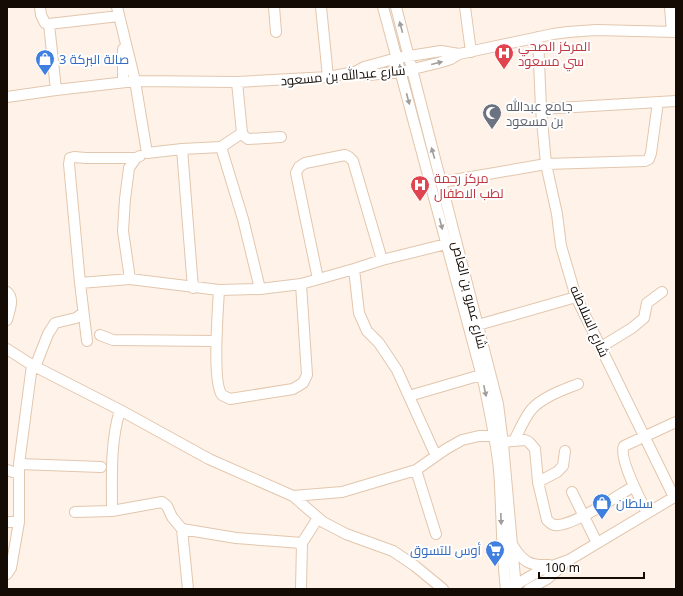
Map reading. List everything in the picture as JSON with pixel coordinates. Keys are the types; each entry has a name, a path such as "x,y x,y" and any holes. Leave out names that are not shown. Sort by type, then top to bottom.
{"street":[{"path":"40,7 42,19 45,23 49,24 118,11 135,81 147,153"},
{"path":"274,7 276,32"},
{"path":"321,7 328,77"},
{"path":"383,7 481,375 494,436 499,470 502,561 511,588 542,570 569,560 675,497"},
{"name":"شارع عمرو بن العاص","path":"396,7 498,404 513,546 511,588"},
{"path":"465,7 471,52"},
{"path":"670,7 674,32"},
{"path":"49,24 56,90"},
{"path":"122,30 123,82"},
{"name":"شارع عبدالله بن مسعود","path":"7,97 135,81 237,82 328,77 355,72 368,75 401,72 451,59 459,54 561,32 596,30 674,32"},
{"name":"شارع السلاطنه","path":"538,37 546,164 557,214 561,246 576,298 675,497"},
{"path":"355,72 364,67 397,58 441,51 459,54"},
{"path":"237,82 242,133 244,136 248,139 281,137"},
{"path":"542,109 676,100"},
{"path":"442,182 546,164 645,162 649,159 651,153 658,102"},
{"path":"87,341 80,284 69,164 70,158 136,158 147,153 221,147 242,133"},
{"path":"221,147 243,219 260,289"},
{"path":"182,149 193,288"},
{"path":"318,279 296,173 299,167 305,163 345,155 353,161 382,260"},
{"path":"130,279 123,231 129,168 136,158"},
{"path":"80,284 130,279 193,288 219,290 260,289 301,284 382,260 446,244"},
{"path":"354,269 359,313 367,331 379,343 398,370 436,456"},
{"path":"219,290 216,342 219,387 222,394 230,399 293,389 303,383 307,375 301,284"},
{"path":"7,292 11,298 7,320"},
{"path":"601,347 632,328 644,318 648,302 662,292"},
{"path":"478,325 576,298"},
{"path":"7,574 11,568 20,522 19,469 34,366 50,330 55,323 71,320 83,313"},
{"path":"100,335 113,340 216,342"},
{"path":"7,349 34,366 120,410 209,459 293,496 318,518 346,534 393,551 415,566 443,589"},
{"path":"409,396 481,375"},
{"path":"514,441 534,407 578,384"},
{"path":"112,511 112,445 115,426 120,410"},
{"path":"647,513 624,460 622,448 676,422"},
{"path":"293,496 342,492 416,470 462,440 479,436 494,436"},
{"path":"503,442 525,440 535,449 538,482 547,520 556,526 583,516 634,486"},
{"path":"538,482 557,472 563,466 565,451"},
{"path":"7,470 101,466"},
{"path":"416,470 436,534"},
{"path":"572,492 597,543"},
{"path":"75,512 112,511 162,502 167,506 172,517 182,529 188,589"},
{"path":"301,589 302,543 318,518"},
{"path":"7,522 20,522"},
{"path":"182,529 236,538 302,543"},
{"path":"513,546 518,555 524,561 533,565 557,565"},
{"path":"529,589 547,579 569,560"}],"place":[{"name":"المركز الصحي سي مسعود","path":"504,70"},
{"name":"صالة البركة 3","path":"45,76"},
{"name":"جامع عبدالله بن مسعود","path":"492,130"},
{"name":"مركز رحمة لطب الاطفال","path":"420,202"},
{"name":"سلطان","path":"602,520"},
{"name":"أوس للتسوق","path":"495,567"}]}
